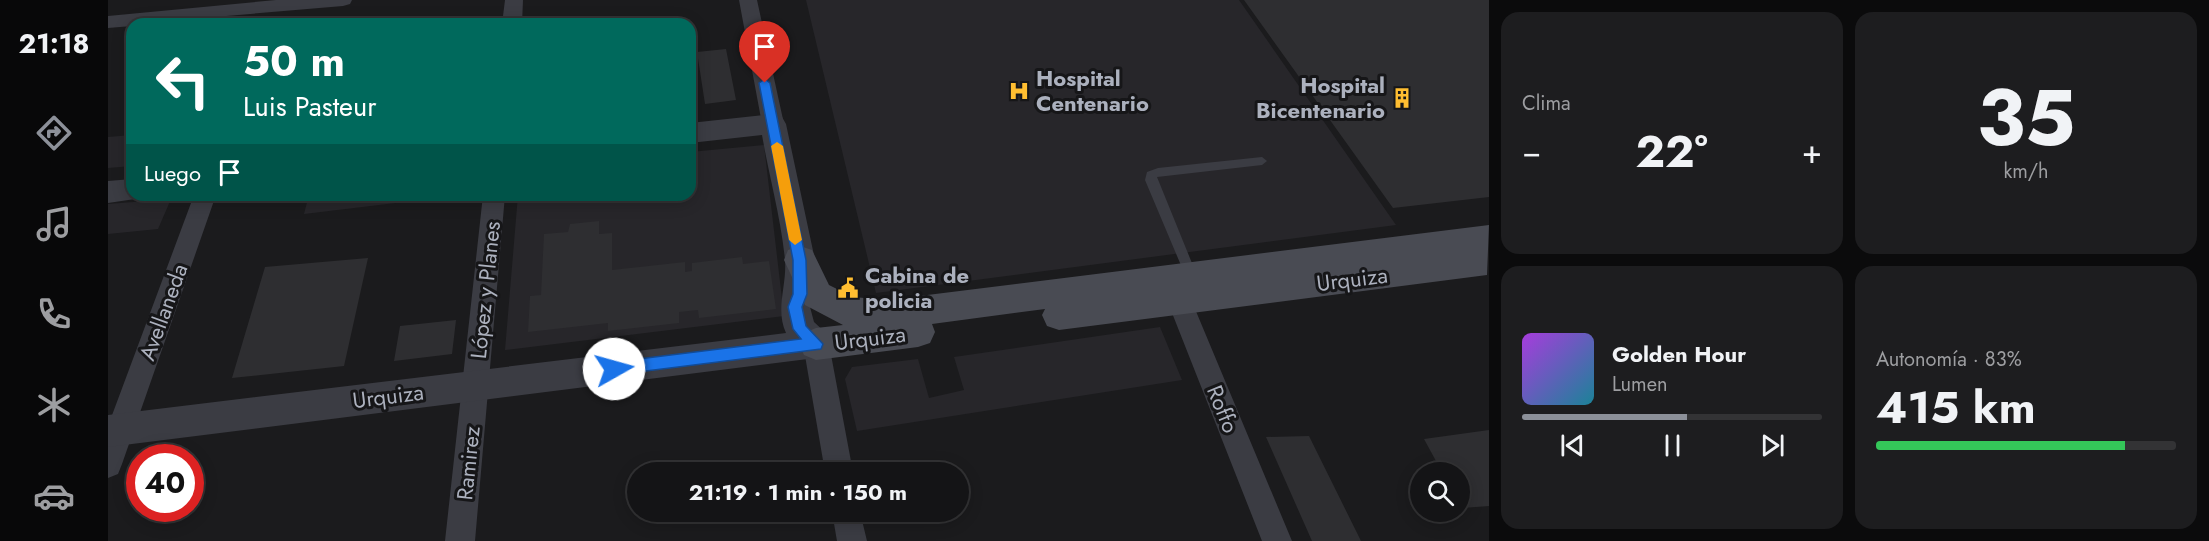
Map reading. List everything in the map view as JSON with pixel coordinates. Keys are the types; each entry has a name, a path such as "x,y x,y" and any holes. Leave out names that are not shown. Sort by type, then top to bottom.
{"main road":[{"name":"Urquiza","path":"816,344 1186,288 1489,238"},
{"name":"Urquiza","path":"800,260 817,295 848,312 887,315 1489,261"}],"street":[{"path":"163,18 273,10 343,0"},
{"path":"512,18 514,0"},
{"path":"748,0 800,260 800,294 795,307 800,329 816,344 837,462"},
{"path":"108,22 126,21"},
{"path":"696,132 773,124"},
{"path":"108,192 126,190"},
{"name":"Avellaneda","path":"108,464 115,430 203,201"},
{"name":"López y Planes","path":"475,386 493,201"},
{"name":"Roffo","path":"1186,288 1277,541"},
{"name":"Urquiza","path":"115,430 816,344"},
{"name":"Ramirez","path":"460,541 475,386"},
{"path":"848,522 852,541"}],"lane":[{"path":"1186,288 1151,175 1158,172 1262,160"}],"shaded area":[{"name":"Hospital Centenario","path":"806,0 1239,0 1396,225 876,293"},
{"path":"126,136 126,166 108,168 108,137"},
{"path":"764,145 784,316 505,350 517,201 696,201 696,151"},
{"path":"170,201 158,229 108,234 108,204"},
{"path":"307,201 412,201 304,214"},
{"path":"1160,327 1182,380 857,431 845,379 852,367 918,359 929,398 964,390 954,357"}],"building":[{"name":"Hospital Bicentenario","path":"1244,0 1489,0 1489,197 1393,208"},
{"path":"726,49 736,100 705,104 697,52"},
{"path":"599,221 599,234 612,233 612,270 685,262 685,272 692,271 692,263 742,257 743,264 769,261 776,309 699,318 698,310 679,312 679,323 608,331 608,323 528,332 530,296 541,295 544,234 568,232 570,224"},
{"path":"368,258 344,366 232,378 265,267"},
{"path":"456,320 452,354 394,361 400,326"},
{"path":"1489,430 1489,506 1470,507 1470,462 1437,462 1424,439"},
{"path":"1309,436 1361,541 1312,541 1266,437"}],"slow traffic":[{"path":"777,146 795,240"}],"place":[{"name":"Hospital Centenario","path":"1019,91"},
{"name":"Hospital Bicentenario","path":"1402,98"},
{"name":"Cabina de policia","path":"848,288"}],"route":[{"path":"614,369 816,344 800,329 795,307 800,294 800,260 765,83"}]}
